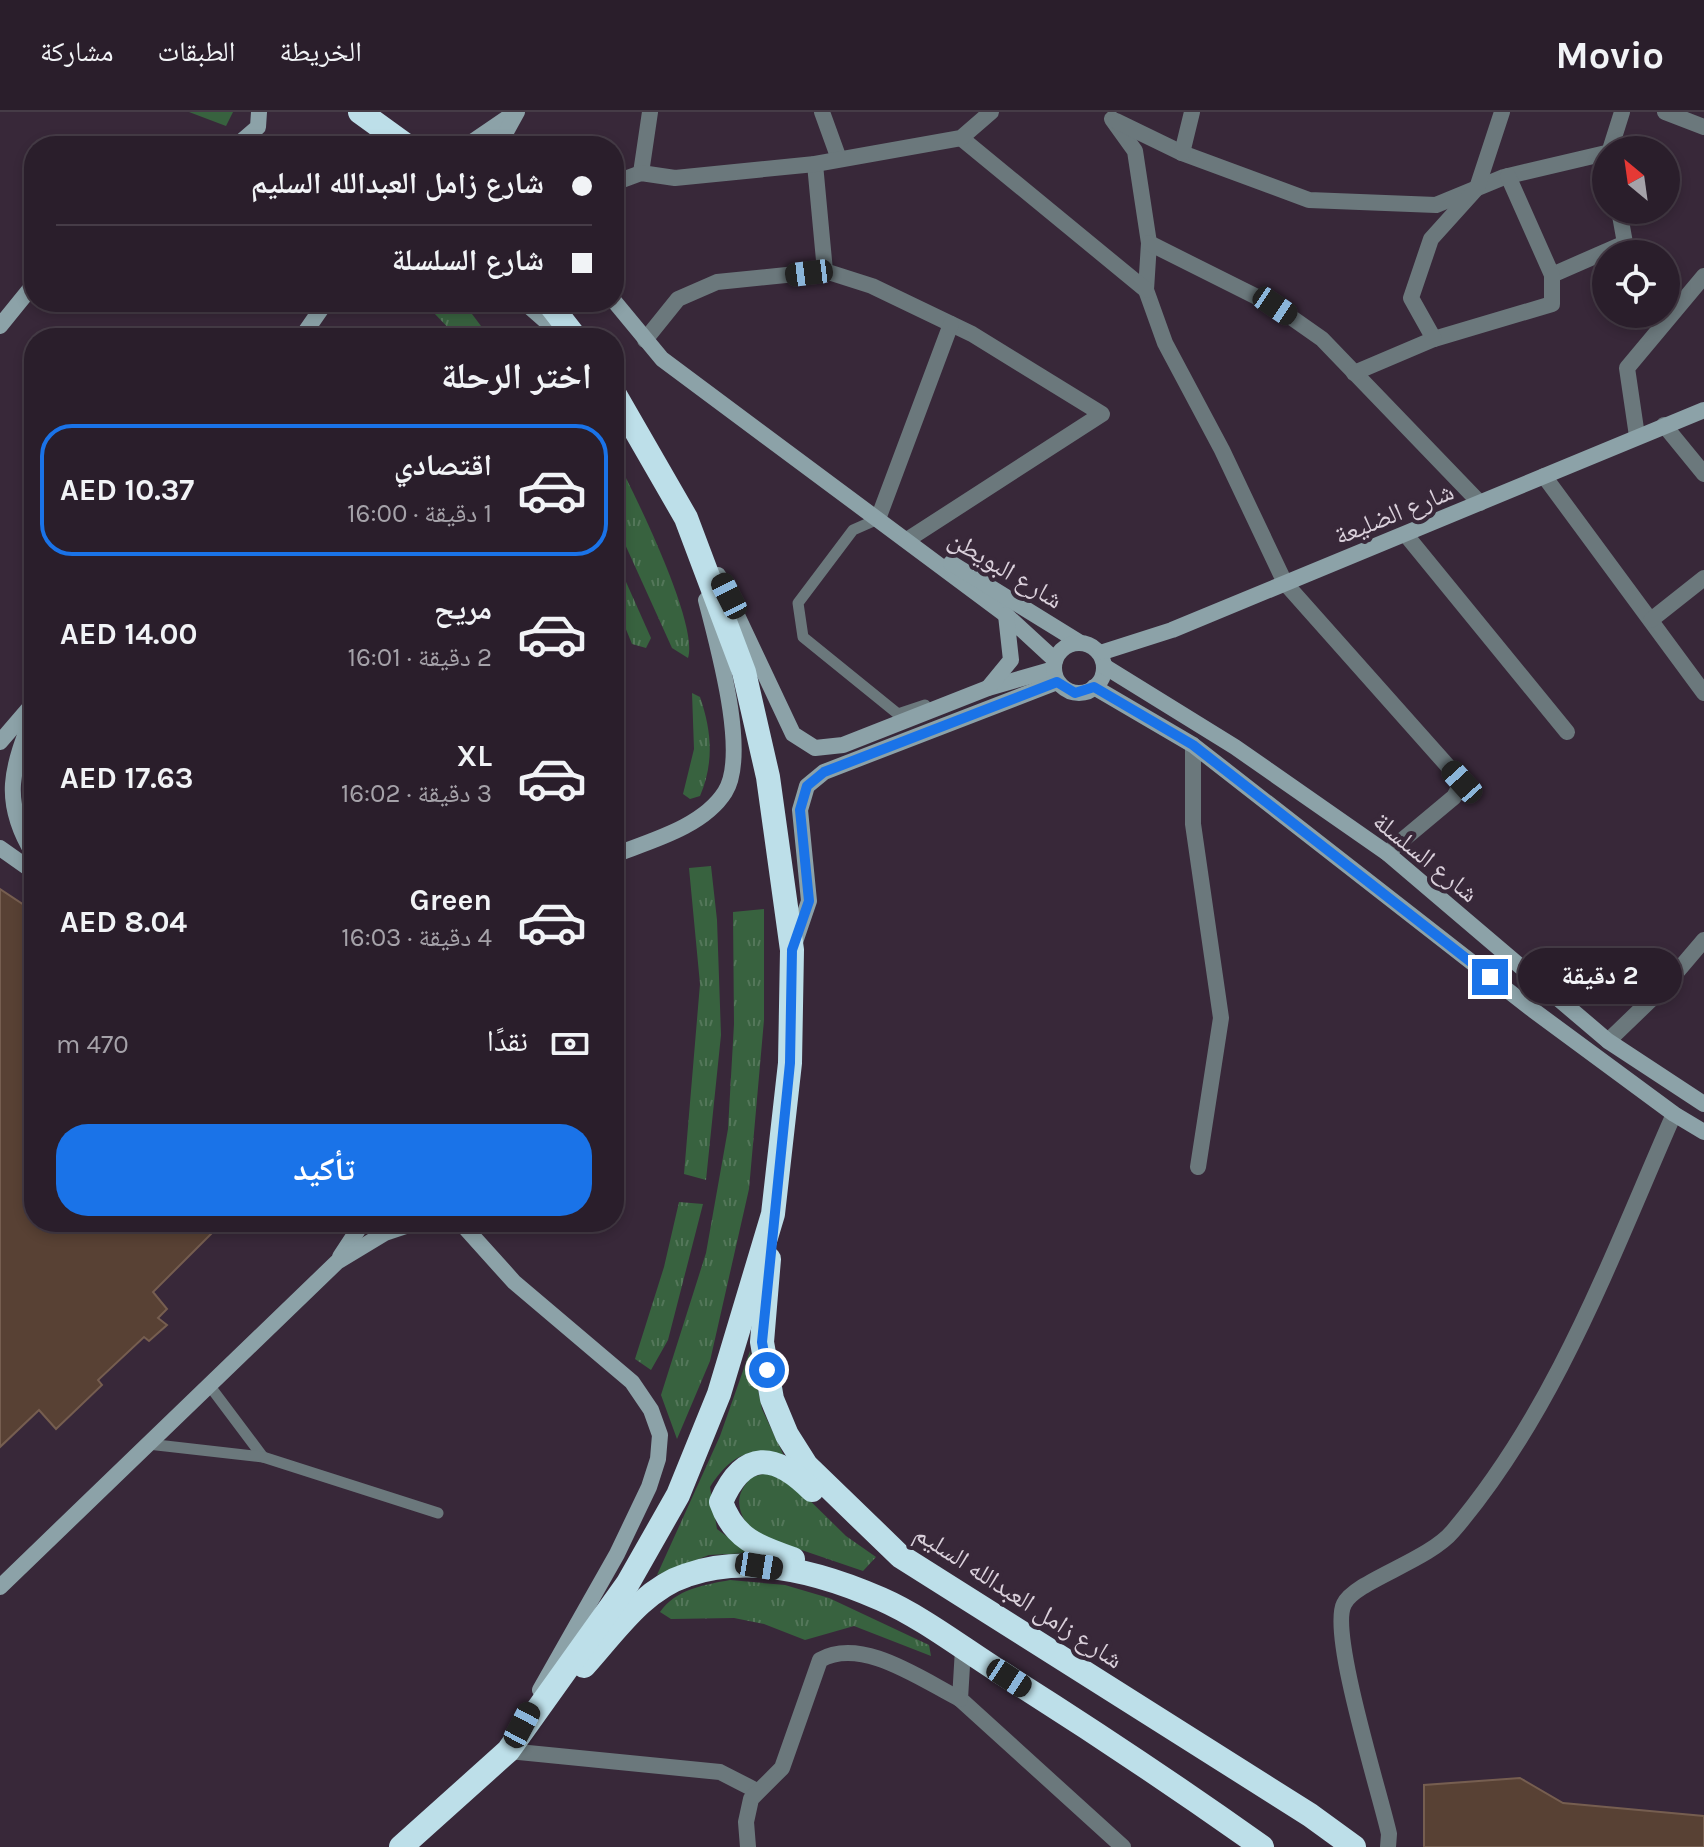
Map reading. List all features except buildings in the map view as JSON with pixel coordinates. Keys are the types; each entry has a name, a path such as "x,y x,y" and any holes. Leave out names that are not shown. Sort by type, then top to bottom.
{"highway":[{"path":"360,112 393,136"},
{"path":"556,312 568,328"},
{"path":"508,1751 628,1583 678,1495 719,1394 773,1214 790,1063 792,950 768,777 744,672 686,518 624,410"},
{"name":"شارع زامل العبدالله السليم","path":"773,1214 762,1342 772,1399 787,1435 806,1465 900,1556 1310,1815 1354,1847"},
{"path":"900,1556 844,1522 792,1471 768,1462 746,1466 732,1478 721,1502 728,1522 743,1539 842,1576 883,1600 1159,1774 1262,1847"},
{"path":"401,1847 508,1751 655,1590 684,1576 715,1567 759,1566 813,1575 883,1600"}],"street":[{"path":"248,136 258,127 259,112"},
{"path":"481,136 516,112"},
{"path":"504,136 516,112"},
{"path":"641,173 650,112"},
{"path":"822,112 839,159"},
{"path":"624,179 641,173 675,178 815,164 961,138 991,112"},
{"path":"1182,153 1192,112"},
{"path":"1434,339 1411,298 1431,239 1477,188 1502,112"},
{"path":"1614,136 1622,112"},
{"path":"1676,114 1704,127"},
{"path":"1110,116 1182,153 1309,200 1436,205 1508,176 1592,156"},
{"path":"1110,116 1135,151 1149,243 1146,290 1165,343 1222,450 1285,583 1462,782 1454,797 1387,853"},
{"path":"961,138 1146,290"},
{"path":"815,164 825,271"},
{"path":"1354,373 1434,339 1552,304 1552,275 1508,176"},
{"path":"1552,275 1625,243 1622,224"},
{"path":"1149,243 1275,306 1322,339 1480,503"},
{"path":"645,340 678,299 717,282 825,271 872,286 951,324 1102,414 907,540"},
{"path":"1637,436 1627,368 1704,276"},
{"path":"0,326 24,296"},
{"path":"535,312 554,328"},
{"path":"623,312 662,359 1006,615 1055,670 1075,693 1094,687 1103,677 1102,659 1079,642 1064,647 1055,670 824,772 807,786 800,810 809,901 792,950"},
{"path":"878,519 951,324"},
{"name":"شارع الضليعة","path":"1102,659 1704,410"},
{"path":"1664,425 1704,474"},
{"path":"1544,476 1704,693"},
{"path":"686,518 756,650 793,734 815,748 843,745 988,688 1055,670"},
{"path":"624,851 669,834 704,813 725,793 736,764 733,725 715,635 686,518"},
{"path":"1406,535 1567,732"},
{"name":"شارع البويطن","path":"907,540 972,574 1079,642"},
{"path":"1651,620 1704,578"},
{"path":"988,688 1011,660 1006,615"},
{"name":"شارع السلسلة","path":"1102,659 1387,853 1608,1041 1704,1104"},
{"name":"شارع السلسلة","path":"1094,687 1193,745 1533,1010 1674,1114 1704,1132"},
{"path":"0,742 24,713"},
{"path":"24,738 17,756 12,799 17,828 24,839"},
{"path":"1193,745 1193,824 1221,1018 1198,1167"},
{"path":"0,848 24,865"},
{"path":"1608,1041 1664,987 1704,940"},
{"path":"1388,1847 1389,1834 1377,1780 1342,1653 1339,1623 1344,1603 1358,1589 1435,1548 1452,1532 1543,1401 1572,1347 1674,1114"},
{"path":"337,1262 356,1232"},
{"path":"0,1587 337,1262 388,1232"},
{"path":"469,1232 514,1282 632,1382 651,1410 660,1435 658,1459 649,1487 624,1541 577,1621 508,1751 720,1772 757,1791"},
{"path":"0,1576 28,1559"},
{"path":"960,1699 963,1649"},
{"path":"748,1847 746,1822 751,1799 782,1768 820,1660 836,1651 861,1654 960,1699 1123,1847"}],"lane":[{"path":"878,519 853,530 798,603 803,637 898,714 951,696 968,696"},
{"path":"209,1385 263,1457"},
{"path":"148,1444 263,1457 438,1513"}],"green space":[{"path":"189,112 233,112 226,126"},
{"path":"433,312 470,312 482,328 448,328"},
{"path":"624,475 649,526 684,617 689,641 688,658 672,648 624,542"},
{"path":"624,577 651,638 646,648 632,644 624,624"},
{"path":"692,693 700,697 710,747 705,784 700,796 690,799 683,794 694,749"},
{"path":"711,866 717,920 721,1035 706,1180 684,1174 700,984 689,868"},
{"path":"764,909 764,1020 749,1189 710,1361 677,1439 661,1395 706,1253 728,1129 734,1024 733,912"},
{"path":"679,1202 703,1204 668,1340 651,1370 635,1359 664,1267"},
{"path":"750,1351 762,1409 785,1458 762,1451 752,1452 724,1468 710,1487 717,1529 749,1553 709,1555 657,1575 720,1436"},
{"path":"774,1471 795,1486 846,1536 876,1557 863,1571 752,1533 739,1504 742,1491 752,1477"},
{"path":"730,1580 785,1585 829,1598 929,1645 931,1656 854,1626 805,1640 764,1624 734,1618 671,1619 660,1612 682,1593"}],"route":[{"path":"767,1370 762,1342 790,1063 792,950 809,901 801,849 800,810 807,786 824,772 1057,682 1075,693 1094,687 1193,745 1490,977"}]}
